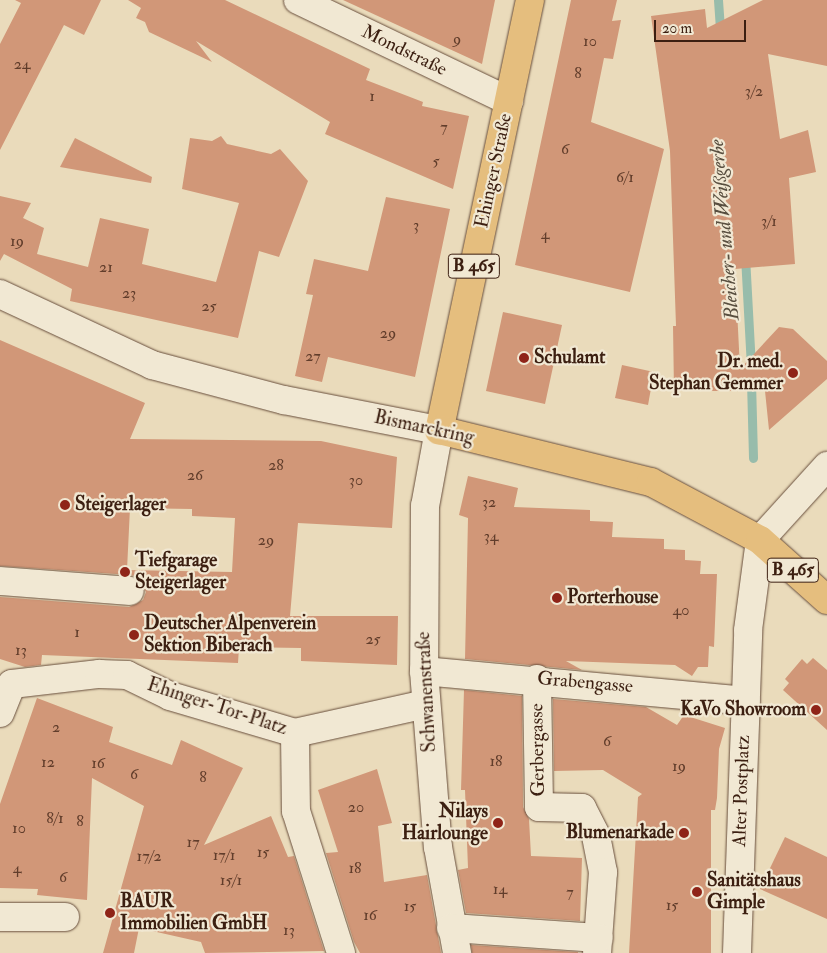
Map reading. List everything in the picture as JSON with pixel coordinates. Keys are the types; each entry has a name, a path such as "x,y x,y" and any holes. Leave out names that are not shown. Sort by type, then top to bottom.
{"main road":[{"name":"Ehinger Straße","path":"439,430 530,0"},
{"name":"Bismarckring","path":"439,430 651,482 760,540 827,600"}],"street":[{"name":"Mondstraße","path":"298,0 509,101"},
{"name":"Bismarckring","path":"0,294 152,365 284,400 439,430"},
{"name":"Schwanenstraße","path":"439,430 425,506 424,671 426,704 454,940"},
{"path":"760,540 827,466"},
{"name":"Alter Postplatz","path":"737,953 748,630 760,540"},
{"path":"0,581 130,590"},
{"name":"Grabengasse","path":"424,671 537,679 746,701"},
{"name":"Ehinger-Tor-Platz","path":"0,713 12,684 99,674 127,675 170,696 295,733 426,704"},
{"name":"Gerbergasse","path":"537,679 539,807 582,808 596,836 604,872 598,945"},
{"path":"295,733 296,811 341,953"},
{"path":"0,917 66,917"},
{"path":"454,940 598,945"}],"building":[{"path":"15,0 101,0 84,35 64,25 0,150 0,44 21,3"},
{"path":"128,0 225,0 370,69 366,80 423,102 422,106 469,116 453,189 325,134 330,122 196,41 212,62 149,32 145,22 136,18 141,8"},
{"path":"343,0 495,0 482,64"},
{"path":"571,0 617,0 612,21 621,20 613,59 604,58 591,122 664,149 630,292 515,265"},
{"path":"763,0 827,0 827,66 768,54 780,139 808,130 816,172 789,178 795,264 735,269 740,369 779,327 793,329 827,361 827,379 769,430 765,391 674,391 673,326 676,326 670,151 651,16 705,9 707,28"},
{"path":"221,136 227,144 271,154 280,149 308,181 279,257 259,251 238,338 70,301 72,289 4,254 0,261 0,196 31,203 23,218 44,228 37,254 88,267 100,218 149,229 142,264 216,282 239,203 182,189 190,138 212,141"},
{"path":"75,138 152,177 151,183 60,167"},
{"path":"386,197 450,209 415,377 328,357 322,382 295,376 313,295 306,294 314,259 368,271"},
{"name":"Schulamt","path":"503,312 562,325 545,404 486,391"},
{"path":"0,340 145,403 130,439 321,441 397,457 392,528 298,523 290,616 398,616 397,665 301,661 301,648 239,647 238,663 42,655 41,665 25,667 0,659 0,597 129,607 143,600 146,592 139,578 131,575 0,566","holes":["130,508 192,509 192,516 235,518 232,572 127,570"]},
{"path":"622,365 654,372 648,405 615,398"},
{"name":"Porterhouse","path":"468,476 518,488 514,507 590,510 590,521 613,522 612,537 664,539 664,549 685,550 685,560 701,561 700,574 717,574 714,647 709,646 708,667 698,667 692,676 675,665 566,661 582,670 465,659 468,518 459,515"},
{"name":"KaVo Showroom","path":"813,658 827,670 827,730 783,690 789,683 785,679 802,659 807,664"},
{"path":"464,690 522,696 523,807 529,819 531,856 582,858 580,921 466,913 458,870 468,868 465,790 461,790"},
{"path":"37,698 113,727 109,742 172,765 181,740 243,768 204,845 271,816 288,857 294,856 324,951 205,953 201,942 139,928 134,953 103,953 144,806 92,778 87,900 37,895 38,889 0,888 0,804"},
{"path":"553,699 646,707 677,725 684,715 725,728 719,749 715,810 711,810 711,953 629,953 638,797 642,794 603,770 554,771"},
{"path":"377,769 392,823 378,826 384,882 427,875 441,953 360,953 354,942 326,853 338,852 318,790"},
{"path":"785,837 827,857 827,919 760,889"},
{"path":"471,945 578,952 578,953 472,953"}],"waterway":[{"name":"Bleicher- und Weißgerbe","path":"718,0 720,32"},
{"name":"Bleicher- und Weißgerbe","path":"745,256 751,368"},
{"name":"Bleicher- und Weißgerbe","path":"751,381 753,458"}],"place":[{"name":"Schulamt","path":"524,358"},
{"name":"Dr. med. Stephan Gemmer","path":"793,373"},
{"name":"Steigerlager","path":"65,505"},
{"name":"Tiefgarage Steigerlager","path":"125,572"},
{"name":"Porterhouse","path":"557,598"},
{"name":"Deutscher Alpenverein Sektion Biberach","path":"134,635"},
{"name":"KaVo Showroom","path":"816,710"},
{"name":"Nilays Hairlounge","path":"498,823"},
{"name":"Blumenarkade","path":"684,833"},
{"name":"Sanitätshaus Gimple","path":"697,892"},
{"name":"BAUR Immobilien GmbH","path":"110,913"}]}
